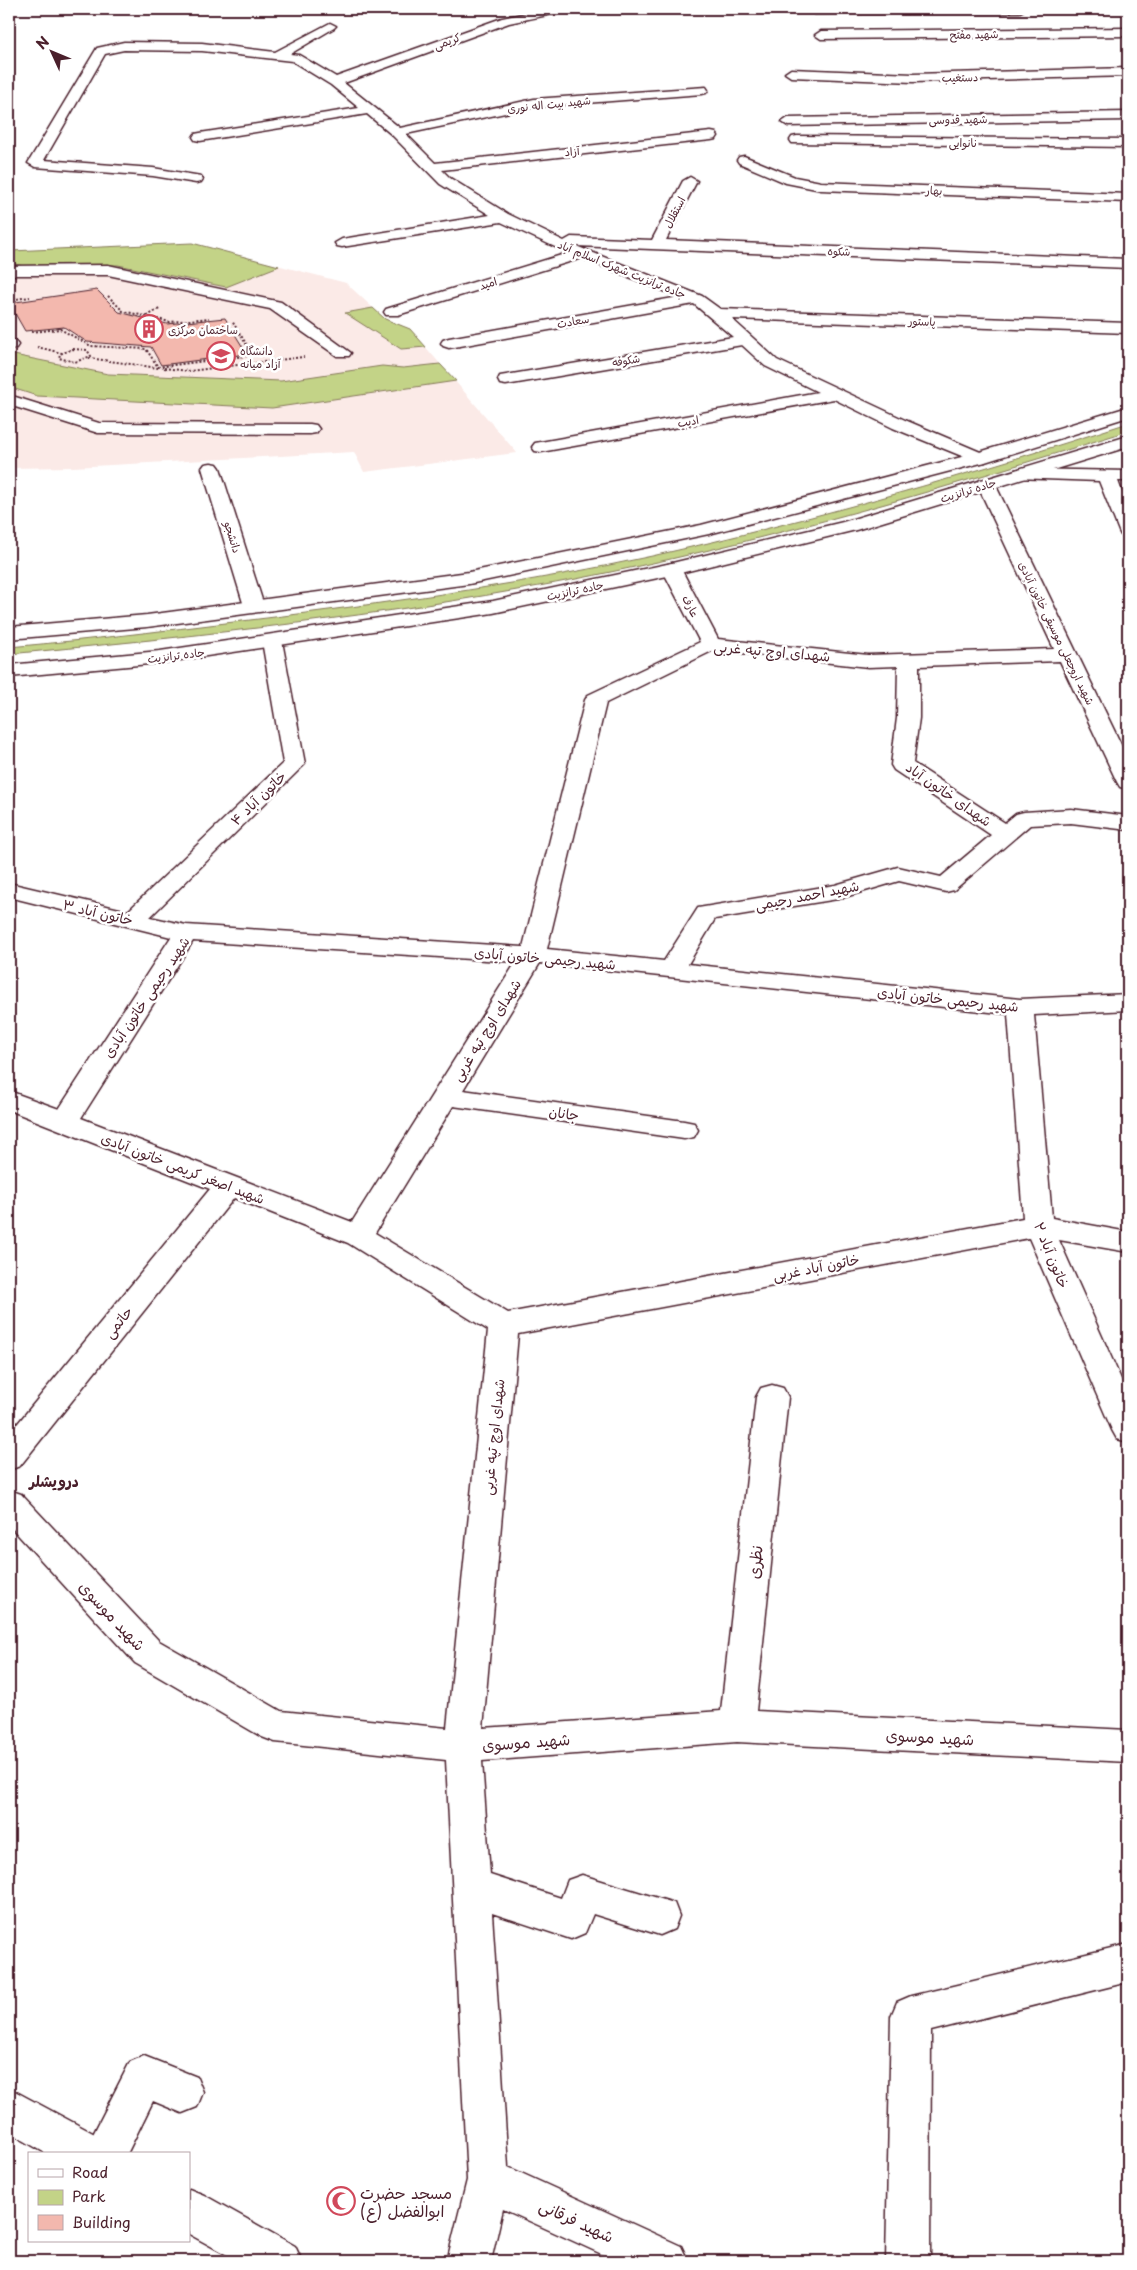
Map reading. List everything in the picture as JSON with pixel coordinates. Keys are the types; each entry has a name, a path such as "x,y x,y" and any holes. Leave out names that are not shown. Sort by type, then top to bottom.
{"street":[{"name":"کریمی","path":"335,82 506,20 562,9"},
{"path":"815,11 1020,9"},
{"path":"278,55 330,26"},
{"name":"شهید مفتح","path":"821,35 1128,32"},
{"name":"جاده ترانزیت شهرک اسلام آباد","path":"196,179 153,172 35,163 101,50 124,46 202,47 295,58 335,82 397,132 445,181 503,217 549,240 697,299 771,363 899,424 979,458"},
{"name":"دستغیب","path":"791,73 913,78 1128,72"},
{"name":"شهید بیت اله نوری","path":"397,132 534,103 702,90"},
{"path":"200,137 375,114 398,114"},
{"name":"شهید قدوسی","path":"788,122 1128,116"},
{"name":"آزاد","path":"432,167 711,136"},
{"name":"نانوایی","path":"797,140 1128,143"},
{"name":"بهار","path":"744,160 791,180 821,186 1128,198"},
{"name":"استقلال","path":"657,244 690,181"},
{"path":"342,243 503,217"},
{"name":"شکوه","path":"549,240 1128,263"},
{"name":"امید","path":"392,312 584,253"},
{"path":"9,271 108,270 275,305 343,353"},
{"name":"سعادت","path":"449,343 697,299"},
{"name":"پاستور","path":"716,314 1128,328"},
{"name":"شکوفه","path":"506,380 745,340"},
{"name":"ادیب","path":"541,448 835,394"},
{"path":"9,400 98,428 310,428"},
{"path":"9,633 147,621 469,578 692,532 979,458 1128,412"},
{"name":"جاده ترانزیت","path":"9,671 160,657 493,608 672,569 849,526 1128,441"},
{"name":"دانشجو","path":"211,468 254,606"},
{"path":"1021,474 1128,476"},
{"path":"1106,475 1128,531"},
{"name":"شهید اروجعلی موسیقی خاتون آبادی","path":"986,484 1067,655 1126,772"},
{"name":"عارف","path":"672,569 711,644"},
{"name":"خاتون آباد ۴","path":"133,920 294,764 272,641"},
{"name":"شهدای اوچ تپه غربی","path":"358,1236 534,955 596,700 711,644 868,661 1067,655"},
{"name":"شهدای خاتون آباد","path":"909,659 908,718 902,765 1006,834"},
{"name":"شهید احمد رحیمی","path":"670,970 707,912 838,892 898,874 946,885 1024,819 1071,816 1128,823"},
{"name":"خاتون آباد ۳","path":"9,890 186,933"},
{"name":"شهید رحیمی خاتون آبادی","path":"64,1122 186,933 534,955 1020,1007 1128,1002"},
{"name":"خاتون آباد ۲","path":"1020,1007 1038,1226 1128,1430"},
{"name":"جانان","path":"445,1096 684,1130"},
{"name":"شهید اصغر کریمی خاتون آبادی","path":"9,1100 358,1236"},
{"name":"حاتمی","path":"9,1457 228,1186"},
{"name":"خاتون آباد غربی","path":"504,1325 1038,1226 1128,1242"},
{"path":"358,1236 504,1325"},
{"name":"شهدای اوچ تپه غربی","path":"469,2261 488,2180 463,1746 504,1325"},
{"name":"نظری","path":"737,1726 772,1397"},
{"name":"شهید موسوی","path":"9,1503 147,1652 275,1726 463,1746 737,1726 1128,1746"},
{"path":"472,1888 570,1920 582,1893 660,1916"},
{"path":"908,2261 911,2016 1128,1963"},
{"path":"105,2152 144,2076 182,2092"},
{"path":"9,2109 85,2152"},
{"name":"شهید فرقانی","path":"488,2180 666,2261"},
{"path":"190,2211 280,2261"}],"path":[{"path":"105,293 123,311 170,322 209,318"},
{"path":"9,300 36,296"},
{"path":"158,368 252,355 229,316"},
{"path":"28,332 60,329 91,346 146,349 158,368"},
{"path":"85,350 91,346"},
{"path":"89,358 92,354 85,350 68,350 60,354 59,358 70,362 89,358 189,371 343,353"}],"shaded area":[{"name":"دانشگاه آزاد میانه","path":"192,243 346,283 385,319 410,329 517,453 364,472 354,452 73,467 9,468 9,252"}],"green space":[{"path":"192,243 279,266 226,287 118,265 25,266 9,263 11,251"},
{"path":"373,308 385,319 410,329 426,347 401,349 345,313"},
{"path":"9,354 108,374 281,381 382,366 403,368 440,364 456,381 272,408 37,396 9,387"},
{"path":"1128,423 1128,431 901,500 672,559 454,601 200,635 9,654 9,647 146,633 375,604 514,583 606,566 832,512 951,478"}],"building":[{"name":"ساختمان مرکزی","path":"97,290 119,312 167,324 225,318 247,354 161,365 151,347 87,342 64,327 25,331 9,303"}],"place":[{"name":"ساختمان مرکزی","path":"149,329"},
{"name":"دانشگاه آزاد میانه","path":"221,356"},
{"name":"مسجد حضرت ابوالفضل (ع)","path":"341,2201"}],"district":[{"name":"درویشلر","path":"54,1480"}]}
